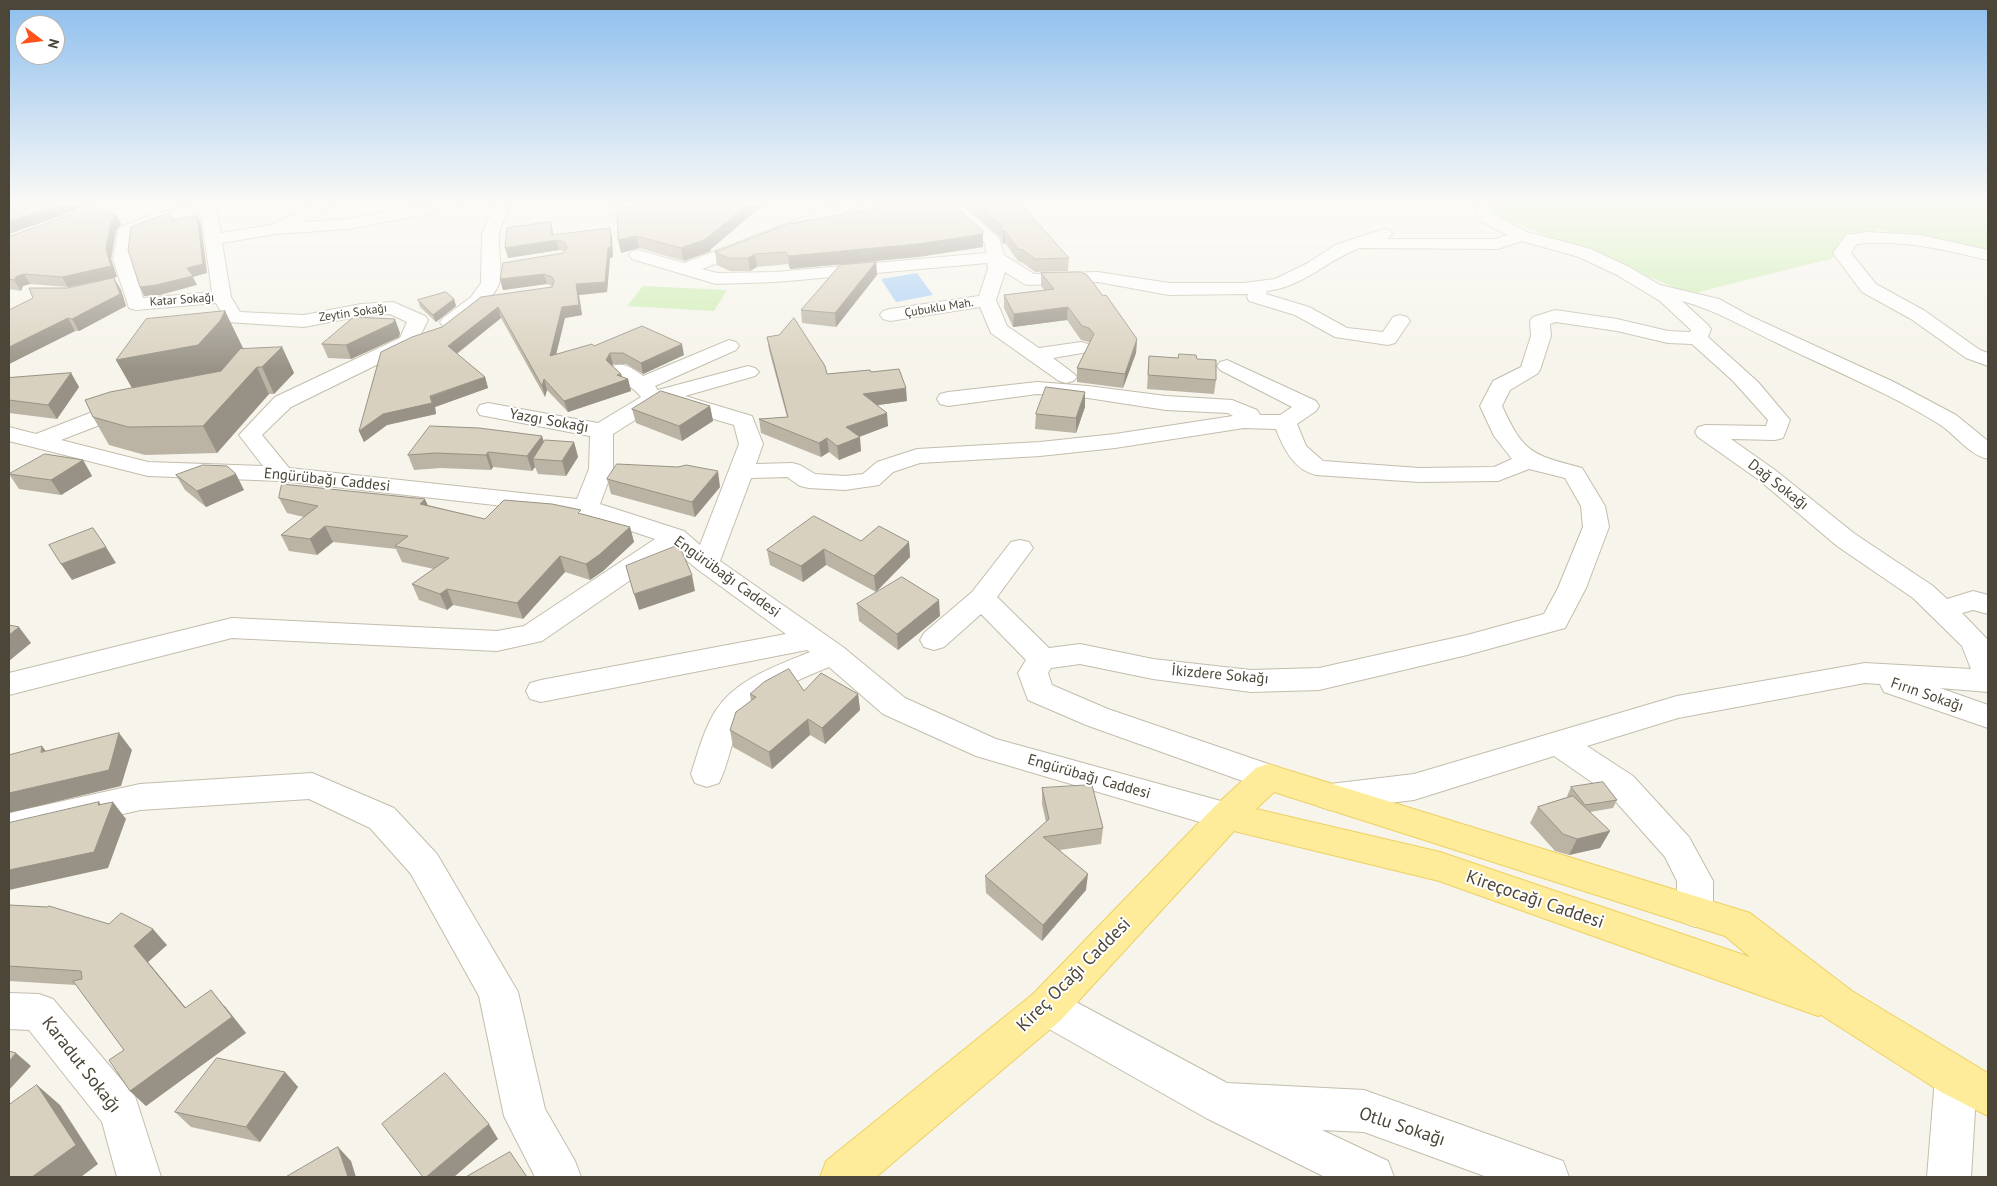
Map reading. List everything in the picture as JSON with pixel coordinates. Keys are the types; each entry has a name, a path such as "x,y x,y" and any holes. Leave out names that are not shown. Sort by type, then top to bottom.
{"main road":[{"name":"Kireç Ocağı Caddesi","path":"842,1177 1047,1007 1227,816 1268,777"},
{"name":"Kireçocağı Caddesi","path":"1268,777 1737,924 1838,1004 1972,1087"},
{"name":"Kireçocağı Caddesi","path":"1227,816 1440,867 1838,1004"}],"street":[{"name":"Katar Sokağı","path":"122,259 120,283 136,304 222,297"},
{"name":"Zeytin Sokağı","path":"216,259 222,297 234,318 304,321 361,310 393,308 418,320 408,342"},
{"path":"282,474 250,435 283,402 408,342 434,333 478,301 490,283 498,266 498,259"},
{"path":"653,259 716,279 776,278 962,259"},
{"path":"685,269 710,259"},
{"path":"996,259 997,269 987,300 998,330 1066,377"},
{"path":"1000,259 1030,280 1098,277 1170,289 1211,290 1279,284 1325,259"},
{"path":"1285,422 1295,450 1316,468 1419,475 1498,474 1528,460 1516,449 1500,427 1491,406 1501,386 1530,370 1541,336 1540,321 1555,316 1616,325 1668,337 1696,338 1701,329 1667,297 1597,259"},
{"path":"1847,259 1869,288 1918,315 1973,354 1988,360"},
{"path":"1259,287 1256,297 1302,312 1342,333 1388,339 1400,321"},
{"path":"1650,288 1712,303 1886,387 1948,420 1988,452"},
{"path":"478,301 498,298"},
{"name":"Çubuklu Mah.","path":"890,315 987,300"},
{"name":"Dağ Sokağı","path":"1696,338 1738,372 1780,420 1775,432 1706,432 1767,474 1846,540 1923,592 1975,642 1988,674"},
{"path":"602,431 652,393 728,346"},
{"path":"1034,354 1081,348"},
{"path":"741,471 792,470 809,481 845,483 870,480 885,467 917,456 1040,450 1115,441 1244,421 1285,422 1308,406 1227,366"},
{"path":"620,370 652,393 744,421 751,444 706,564"},
{"path":"652,393 748,372"},
{"path":"948,399 1037,388 1088,392 1166,403 1232,407 1261,421"},
{"path":"41,440 108,414 154,405"},
{"name":"Yazgı Sokağı","path":"488,410 602,431 611,470 586,508"},
{"name":"Engürübağı Caddesi","path":"9,434 41,440 148,468 282,474 586,508 675,537 706,564 822,646 894,706 986,748 1227,816"},
{"name":"İkizdere Sokağı","path":"1042,659 1080,654 1153,668 1251,681 1319,679 1468,645 1555,621 1572,588 1596,527 1593,506 1574,473 1528,460"},
{"path":"9,684 232,628 497,640 532,634 675,537"},
{"path":"934,640 982,598 1020,548"},
{"path":"982,598 1042,659 1033,673 1039,692 1097,717 1268,777"},
{"path":"1942,610 1973,600 1988,605"},
{"path":"540,691 822,646"},
{"path":"707,774 728,716 741,701 822,646"},
{"path":"1330,797 1414,787 1677,707 1865,673 1988,681"},
{"name":"Fırın Sokağı","path":"1865,673 1988,717"},
{"path":"1558,743 1621,785 1677,847 1696,881 1695,911"},
{"path":"9,828 140,797 312,786 382,818 424,864 498,992 524,1116 559,1177"},
{"path":"1047,1007 1221,1103 1372,1177"},
{"name":"Karadut Sokağı","path":"9,1011 39,1012 120,1111 139,1177"},
{"path":"1949,1177 1972,1087"},
{"name":"Otlu Sokağı","path":"1221,1103 1364,1111 1547,1177"}],"green space":[{"path":"1605,259 1829,259 1691,294"},
{"path":"643,286 727,290 714,311 627,306"}],"water":[{"path":"917,273 933,295 896,302 881,279"}],"building":[{"path":"9,259 109,259 111,266 62,277 24,274 17,276 14,280 9,279"},
{"path":"131,259 202,259 203,264 187,268 193,276 140,287"},
{"path":"525,259 607,259 605,282 576,284 579,305 562,307 550,356 592,344 594,346 642,326 682,344 641,363 623,353 610,353 606,360 621,374 617,375 628,379 564,401 544,379 542,386 498,307 448,346 485,377 430,396 432,403 383,414 359,431 381,352 412,337 442,327 481,297 552,287 554,281 552,277 544,274 500,279 503,263"},
{"path":"876,262 835,313 801,310 840,265"},
{"path":"1081,272 1087,275 1103,296 1106,295 1137,339 1125,374 1077,368 1094,334 1089,328 1082,326 1068,307 1014,314 1004,295 1054,289 1041,273"},
{"path":"114,278 120,294 72,319 68,318 9,347 9,310 33,298 29,288 67,288"},
{"path":"446,292 454,299 433,315 418,300"},
{"path":"225,311 220,321 198,345 116,360 146,319"},
{"path":"354,317 395,319 393,323 346,345 322,344"},
{"path":"794,318 825,366 827,374 899,369 906,388 863,394 887,413 846,427 860,437 837,446 827,438 819,443 759,419 788,417 767,337 779,335"},
{"path":"282,347 262,367 257,367 203,426 128,427 93,417 85,400 110,392 221,371 240,349"},
{"path":"1179,354 1196,355 1197,359 1216,360 1216,380 1148,375 1149,356 1178,358"},
{"path":"71,373 48,405 9,400 9,378"},
{"path":"1046,387 1085,392 1076,418 1036,414"},
{"path":"661,391 710,406 679,426 632,409"},
{"path":"430,426 479,428 542,436 527,456 488,452 486,455 435,453 408,455"},
{"path":"545,440 574,442 562,461 533,459"},
{"path":"45,454 83,460 51,480 9,474"},
{"path":"617,464 678,467 686,465 718,471 692,502 607,479"},
{"path":"203,465 227,466 236,474 197,491 176,475"},
{"path":"282,484 425,499 420,504 485,519 504,500 552,504 581,510 578,513 630,527 586,564 560,556 517,603 447,589 440,594 412,584 449,558 395,546 408,536 325,526 310,539 281,535 318,506 279,498"},
{"path":"814,516 861,541 879,526 909,542 874,576 824,549 801,566 767,550"},
{"path":"93,528 106,547 61,564 49,545"},
{"path":"679,545 692,575 634,594 626,566"},
{"path":"902,577 939,600 897,634 857,604"},
{"path":"9,625 19,627 9,635"},
{"path":"789,669 804,691 821,673 858,694 822,728 808,719 769,752 730,730 736,712 756,697 750,694 764,682"},
{"path":"119,733 109,770 9,793 9,755 42,746 41,752"},
{"path":"1603,782 1617,800 1585,805 1571,787"},
{"path":"1092,785 1103,828 1043,837 1088,874 1043,925 985,876 1049,819 1042,788"},
{"path":"1573,796 1610,831 1577,839 1563,834 1538,807"},
{"path":"99,802 98,805 113,802 94,852 9,870 9,823"},
{"path":"9,905 49,906 109,924 121,913 153,929 134,946 185,1008 211,990 232,1017 130,1091 109,1060 124,1050 73,981 82,979 81,971 9,966"},
{"path":"9,1051 16,1053 9,1061"},
{"path":"217,1058 285,1072 246,1127 175,1112"},
{"path":"445,1073 489,1124 426,1177 423,1177 382,1124"},
{"path":"37,1085 76,1145 32,1177 9,1177 9,1105"},
{"path":"338,1147 348,1177 286,1177"},
{"path":"510,1152 527,1177 466,1177"}]}
